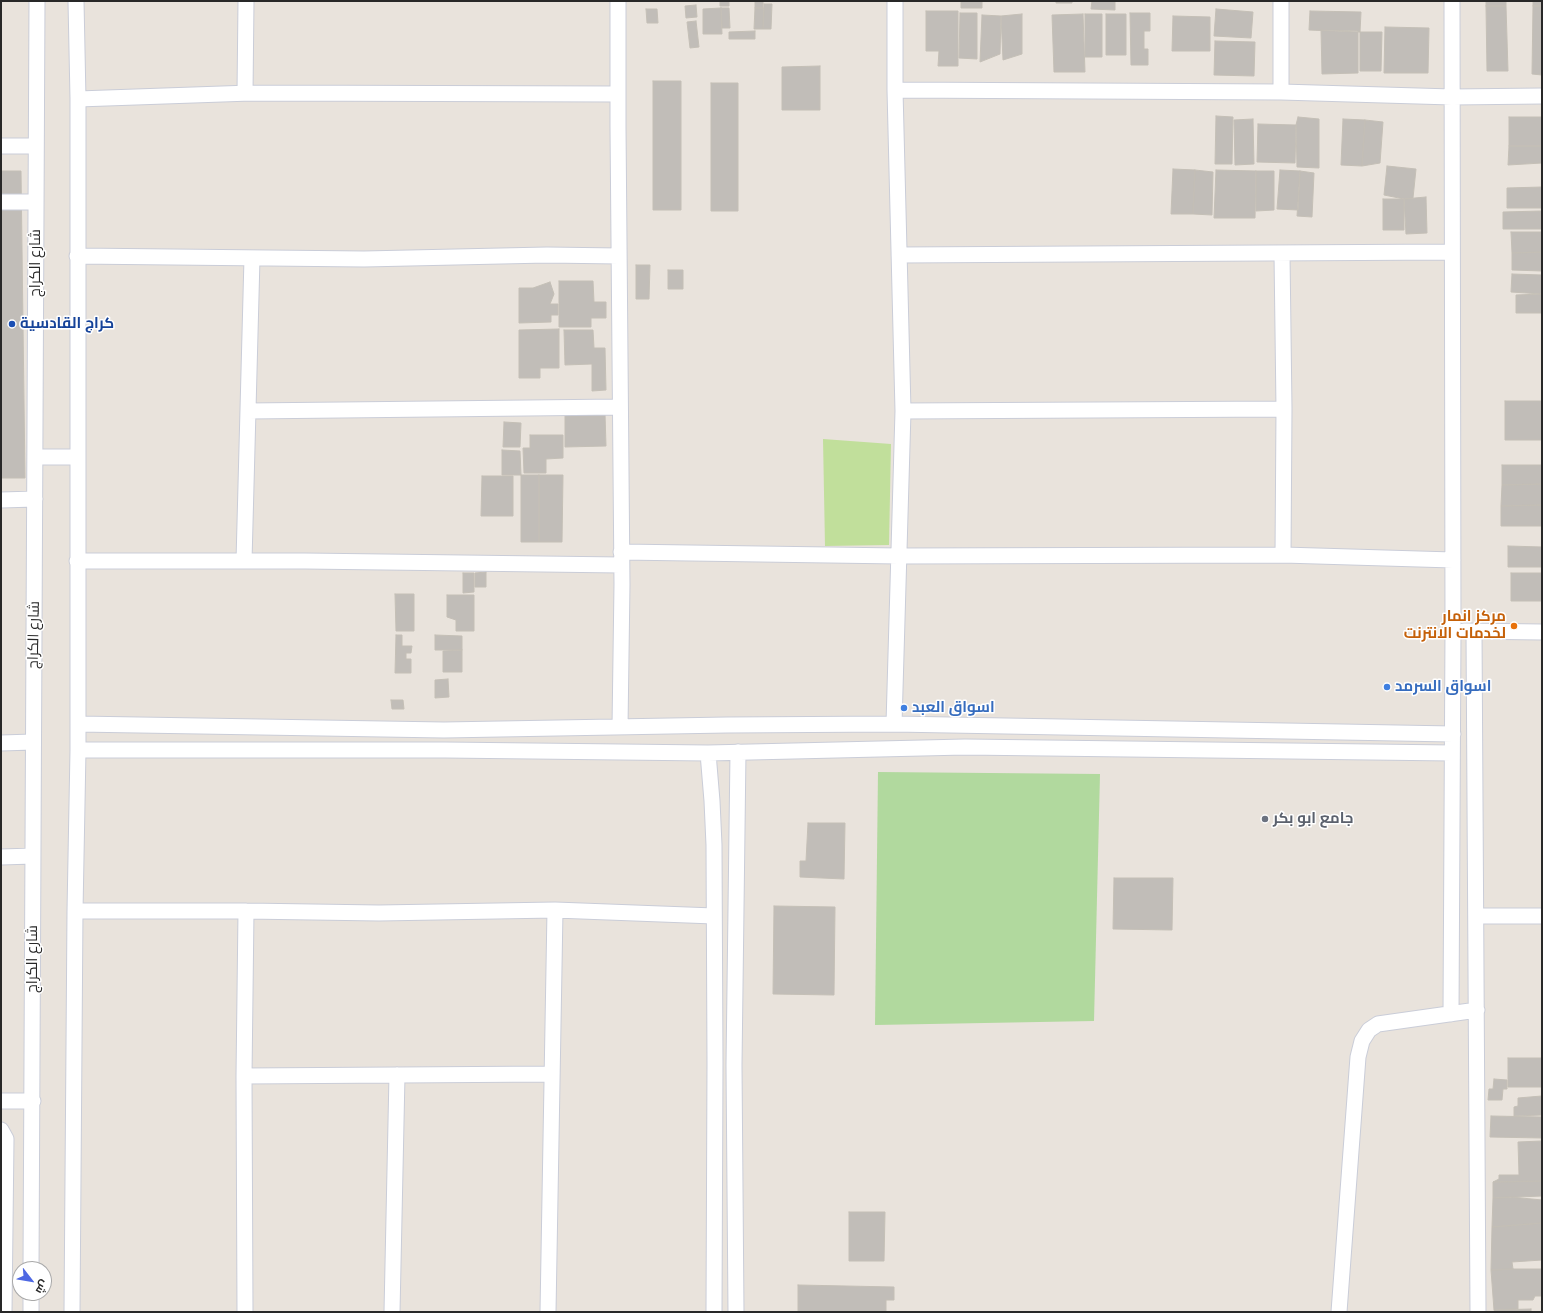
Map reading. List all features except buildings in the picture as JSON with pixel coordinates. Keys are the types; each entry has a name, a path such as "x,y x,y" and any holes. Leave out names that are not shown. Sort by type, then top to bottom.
{"street":[{"name":"شارع الكراج","path":"31,1261 37,1"},
{"path":"72,1312 75,911 78,750 78,100 76,1"},
{"path":"245,93 246,1"},
{"path":"618,1 622,584 620,727"},
{"path":"894,724 902,411 895,90 895,1"},
{"path":"1281,1 1281,92"},
{"path":"1451,1014 1453,734 1452,1"},
{"path":"895,90 1281,92 1452,97 1542,96"},
{"path":"78,100 245,93 618,94"},
{"path":"1,146 36,146"},
{"path":"1,202 36,202"},
{"path":"899,255 1452,252"},
{"path":"1282,254 1284,409 1283,555"},
{"path":"78,256 364,259 619,256"},
{"path":"244,561 252,258"},
{"path":"248,411 620,407"},
{"path":"902,411 1284,409"},
{"path":"35,457 77,456"},
{"path":"1,500 35,499"},
{"path":"77,561 1283,555 1453,560"},
{"path":"1453,631 1542,632"},
{"path":"1474,631 1477,916 1478,1312"},
{"path":"78,724 444,730 727,725 894,724 1453,734"},
{"path":"965,747 967,725"},
{"path":"444,730 445,750"},
{"path":"1,743 33,742"},
{"path":"78,750 445,750 708,753 965,747 1452,753"},
{"path":"736,1312 734,1065 738,752"},
{"path":"708,753 714,845 714,1312"},
{"path":"714,845 736,846"},
{"path":"1,857 33,856"},
{"path":"75,911 379,913 555,910 714,916"},
{"path":"548,1312 555,910"},
{"path":"245,1312 244,1076 246,911"},
{"path":"1477,916 1542,916"},
{"path":"1339,1312 1358,1057 1362,1041 1369,1030 1378,1024 1477,1010"},
{"path":"244,1076 552,1074"},
{"path":"392,1312 397,1075"},
{"path":"1,1101 33,1101"},
{"path":"1,1130 6,1139 4,1312"},
{"path":"714,1296 718,1303 728,1304 733,1302 736,1296"},
{"path":"31,1301 31,1312"}],"green space":[{"path":"823,439 891,444 889,545 825,546"},
{"path":"878,772 1100,774 1094,1021 875,1025"}],"place":[{"name":"كراج القادسية","path":"12,324"},
{"name":"مركز انمار لخدمات الانترنت","path":"1514,626"},
{"name":"اسواق السرمد","path":"1387,687"},
{"name":"اسواق العبد","path":"904,708"},
{"name":"جامع ابو بكر","path":"1265,819"}]}
